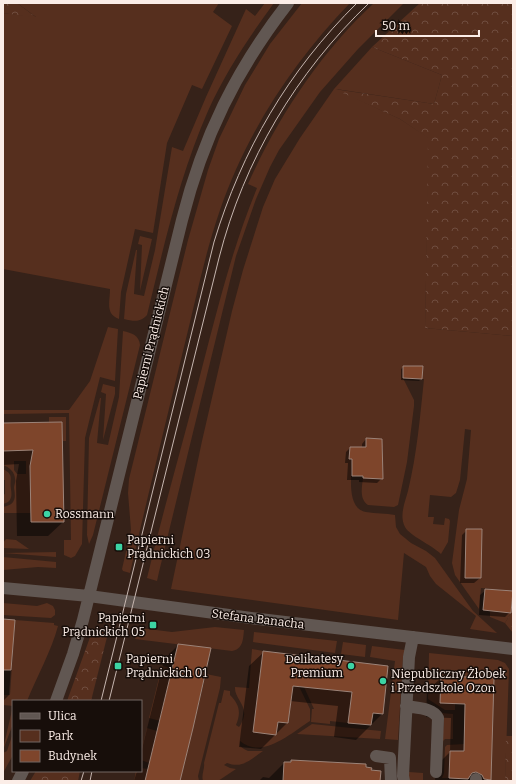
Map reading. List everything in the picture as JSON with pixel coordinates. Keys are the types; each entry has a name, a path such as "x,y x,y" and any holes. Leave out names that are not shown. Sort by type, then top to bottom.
{"street":[{"name":"Papierni Prądnickich","path":"56,700 79,637 185,208 198,163 234,82 263,37 288,3"},
{"name":"Stefana Banacha","path":"3,588 89,596 251,618 513,649"},
{"path":"404,781 403,776 409,657 413,637"},
{"path":"406,706 426,709 433,712 438,718 438,777"},
{"path":"376,756 390,758 391,781"},
{"path":"18,781 22,772"}],"green space":[{"path":"3,3 17,3 37,18 3,13"},
{"path":"17,3 219,3 213,12 232,26 202,89 192,85 167,143 153,233 135,229 121,292 119,319 110,311 110,289 3,269 3,13 36,17"},
{"path":"265,3 274,3 230,69 208,111 198,136 180,186 147,315 139,320 133,321 124,319 126,294 136,250 134,294 144,296 155,250 172,147 183,151 246,9 255,16"},
{"path":"302,3 350,3 309,49 274,99 258,126 231,181 214,227 204,262 130,573 123,571 122,569 131,530 128,493 129,479 188,240 208,170 219,139 245,85 270,44"},
{"path":"374,3 404,3 358,49 320,92 279,150 256,199 236,256 157,581 147,578 223,288 247,213 257,188 248,184 273,134 302,87 318,65 354,22"},
{"path":"420,3 513,3 513,336 425,328 428,138 400,119 334,89 434,104 442,75 372,47"},
{"path":"372,47 442,75 434,104 336,89 400,119 429,138 425,328 513,336 513,591 481,588 479,609 455,575 452,563 459,510 467,479 471,430 465,429 460,480 456,493 451,497 430,495 428,517 434,517 433,524 444,525 445,518 449,519 450,521 448,542 441,554 411,534 403,523 403,509 414,463 418,435 424,379 422,379 423,366 403,366 403,378 414,400 414,406 407,462 398,505 394,507 368,505 363,500 362,496 363,478 383,478 382,439 366,438 366,447 350,447 350,459 363,459 352,464 351,484 353,499 360,510 395,515 396,527 400,534 411,543 435,558 473,611 497,633 470,629 476,616 436,584 426,567 404,553 398,620 171,589 202,441 232,311 263,207 275,179 300,138 334,89"},
{"path":"140,236 152,239 140,291 142,245 138,244"},
{"path":"108,327 118,329 115,381 100,377 85,438 82,544 75,556 71,558 64,555 64,540 71,540 69,413 3,414 3,410 69,410 90,381"},
{"path":"123,331 137,337 140,345 93,535 89,544 87,535 89,438 101,398 97,443 108,445 119,397"},
{"path":"103,384 115,387 115,394 103,440 106,394 101,392"},
{"path":"49,417 66,417 66,441 63,441 62,423 49,423"},
{"path":"33,450 30,466 31,513 3,513 3,507 10,505 15,498 15,476 9,468 3,465 3,451","holes":["14,461 26,461 26,474 17,474 14,470"]},
{"path":"3,469 9,473 11,478 11,498 8,502 3,504 5,480 3,480"},
{"path":"6,539 16,540 29,549 3,548 3,543"},
{"path":"56,552 56,557 3,553"},
{"path":"3,557 56,562 56,568 38,567 3,570"},
{"path":"513,582 513,633 505,623 511,613"},
{"path":"3,603 37,606 47,603 53,606 55,615 51,618 3,615"},
{"path":"490,611 511,613 505,623 490,617"},
{"path":"15,620 54,623 54,625 58,626 55,636 27,700 12,700 12,706 3,705 3,695 10,695"},
{"path":"215,627 244,630 243,641 240,646 236,650 232,651 135,639 140,628 172,632"},
{"path":"93,629 108,633 91,700 67,700"},
{"path":"254,632 337,641 335,653 253,642"},
{"path":"343,642 366,645 365,657 341,654"},
{"path":"372,646 405,650 403,658 398,740 385,739 395,661 370,657"},
{"path":"252,649 263,651 253,732 276,735 278,722 288,723 294,676 310,709 310,721 285,738 267,746 258,748 249,746 240,741 240,746 248,751 263,751 251,760 242,764 233,765 227,763 224,765 236,769 218,781 203,781 202,776 204,763 219,703 221,703 224,690 230,691 230,695 238,706 239,717 236,725 239,727 243,720 244,709 235,692 235,687 249,688"},
{"path":"429,653 498,660 505,663 509,669 505,781 486,781 486,779 491,780 494,678 441,676 440,703 455,703 455,710 445,710 428,699"},
{"path":"162,666 172,668 160,721 149,718"},
{"path":"206,674 221,677 220,688 198,776 199,781 180,781"},
{"path":"304,687 352,692 348,723 330,721 330,724 311,722 312,709 314,709"},
{"path":"12,710 12,727 3,749"},
{"path":"441,713 453,714 453,739 445,739 442,742 444,720"},
{"path":"312,724 381,731 380,739 297,734"},
{"path":"147,728 157,731 149,763 142,760 142,748"},
{"path":"12,736 12,757 3,773 3,753 7,751"},
{"path":"506,736 513,736 513,781 505,781"},
{"path":"464,744 464,751 450,751 449,778 442,778 444,773 445,747 447,745"},
{"path":"142,768 148,769 145,781 134,781 136,772 142,772"},
{"path":"35,772 80,772 78,781 30,781"},
{"path":"409,772 423,773 423,781 409,781"}],"building":[{"path":"403,366 423,366 422,379 403,378"},
{"path":"62,422 64,522 31,522 30,466 33,450 3,451 3,423"},
{"path":"366,438 382,439 383,479 352,476 352,459 349,459 350,447 366,447"},
{"path":"466,529 482,529 481,578 465,578"},
{"path":"485,589 513,591 511,613 483,610"},
{"path":"3,619 15,620 11,670 3,670"},
{"path":"178,644 211,648 193,728 180,781 145,781"},
{"path":"263,651 388,666 383,714 373,713 371,725 348,723 352,692 293,686 288,723 278,722 276,735 253,732"},
{"path":"441,676 494,678 491,780 484,779 482,775 476,772 472,773 468,779 449,778 450,751 464,751 465,704 440,703"},
{"path":"291,760 366,764 366,767 372,768 371,770 381,771 380,781 283,781 284,762 291,762"}],"tram line":[{"path":"101,700 214,242 225,208 238,175 253,144 289,84 309,56 357,3"},
{"path":"109,700 219,258 243,187 258,153 276,120 296,89 318,59 369,3"},
{"path":"81,781 84,772"},
{"path":"90,781 92,772"}],"place":[{"name":"Rossmann","path":"47,514"},
{"name":"Papierni Prądnickich 03","path":"119,547"},
{"name":"Papierni Prądnickich 05","path":"153,625"},
{"name":"Papierni Prądnickich 01","path":"118,666"},
{"name":"Delikatesy Premium","path":"351,666"},
{"name":"Niepubliczny Żłobek i Przedszkole Ozon","path":"383,681"}]}
